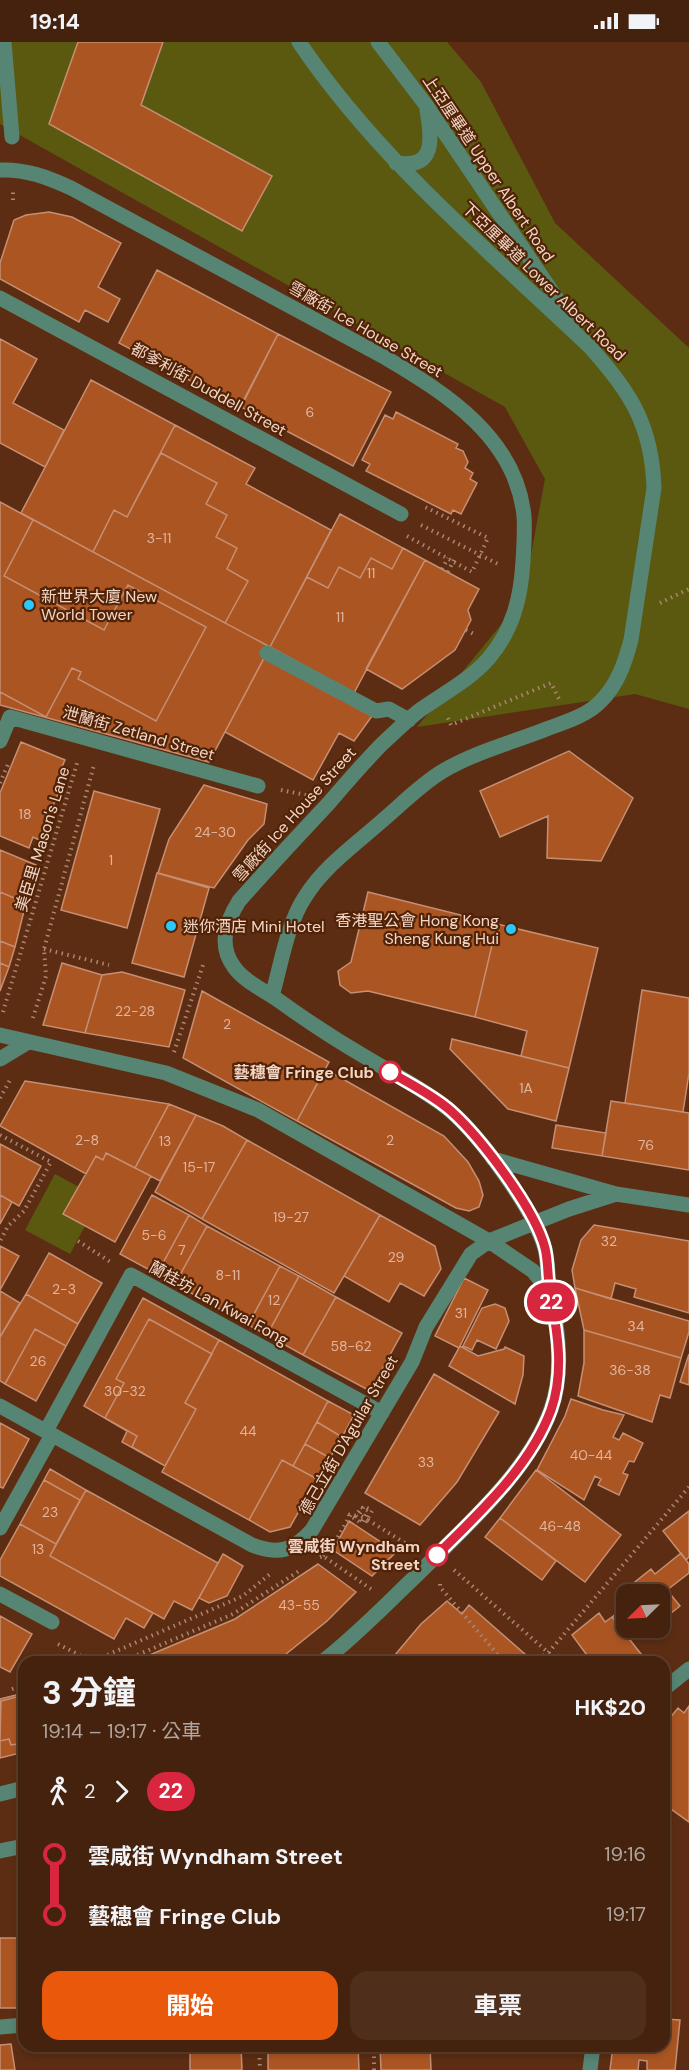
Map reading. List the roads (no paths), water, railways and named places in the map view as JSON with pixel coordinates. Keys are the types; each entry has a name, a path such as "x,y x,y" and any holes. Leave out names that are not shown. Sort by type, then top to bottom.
{"street":[{"path":"4,42 12,137"},
{"name":"下亞厘畢道 Lower Albert Road","path":"272,996 297,913 314,884 332,865 420,787 443,771 586,712 600,703 619,676 631,640 654,488 653,466 645,428 628,395 612,372 589,346 396,163 339,97 299,42"},
{"name":"上亞厘畢道 Upper Albert Road","path":"378,42 426,105 589,346"},
{"path":"396,163 414,164 421,161 427,153 432,142 426,105"},
{"name":"雪廠街 Ice House Street","path":"0,170 27,171 50,178 410,372 458,405 488,433 510,471 519,492 524,515 523,565 516,612 510,628 487,659 474,672 409,720 369,758 255,883 231,914 226,925 227,955 238,972 272,996"},
{"name":"都爹利街 Duddell Street","path":"0,298 401,514"},
{"path":"267,653 375,711 389,709 409,720"},
{"name":"泄蘭街 Zetland Street","path":"0,741 10,717 68,727 85,736 258,786"},
{"path":"272,996 341,1043 429,1095 458,1118 493,1159 535,1222 545,1247 549,1291 559,1348 559,1370 551,1408 529,1452 505,1484 473,1519 329,1656"},
{"path":"0,1035 166,1073 258,1110 489,1241 533,1271 549,1291"},
{"path":"0,1059 6,1053 28,1042"},
{"path":"493,1159 616,1194 689,1205"},
{"path":"489,1241 535,1222 616,1194"},
{"name":"德己立街 D'Aguilar Street","path":"0,1406 252,1545 264,1550 278,1551 291,1548 303,1541 312,1530 412,1362 426,1327 461,1268 471,1254 489,1241"},
{"name":"蘭桂坊 Lan Kwai Fong","path":"0,1528 131,1275 382,1413"},
{"path":"0,1594 52,1622"},
{"path":"670,1684 689,1670"},
{"path":"0,1794 18,1790"},
{"path":"0,1851 18,1847"},
{"path":"0,2027 18,2026"},
{"path":"590,2070 592,2052"}],"place":[{"name":"新世界大廈 New World Tower","path":"29,605"},
{"name":"迷你酒店 Mini Hotel","path":"171,926"},
{"name":"香港聖公會 Hong Kong Sheng Kung Hui","path":"511,929"},
{"name":"藝穗會 Fringe Club","path":"390,1072"},
{"name":"雲咸街 Wyndham Street","path":"437,1555"}]}
